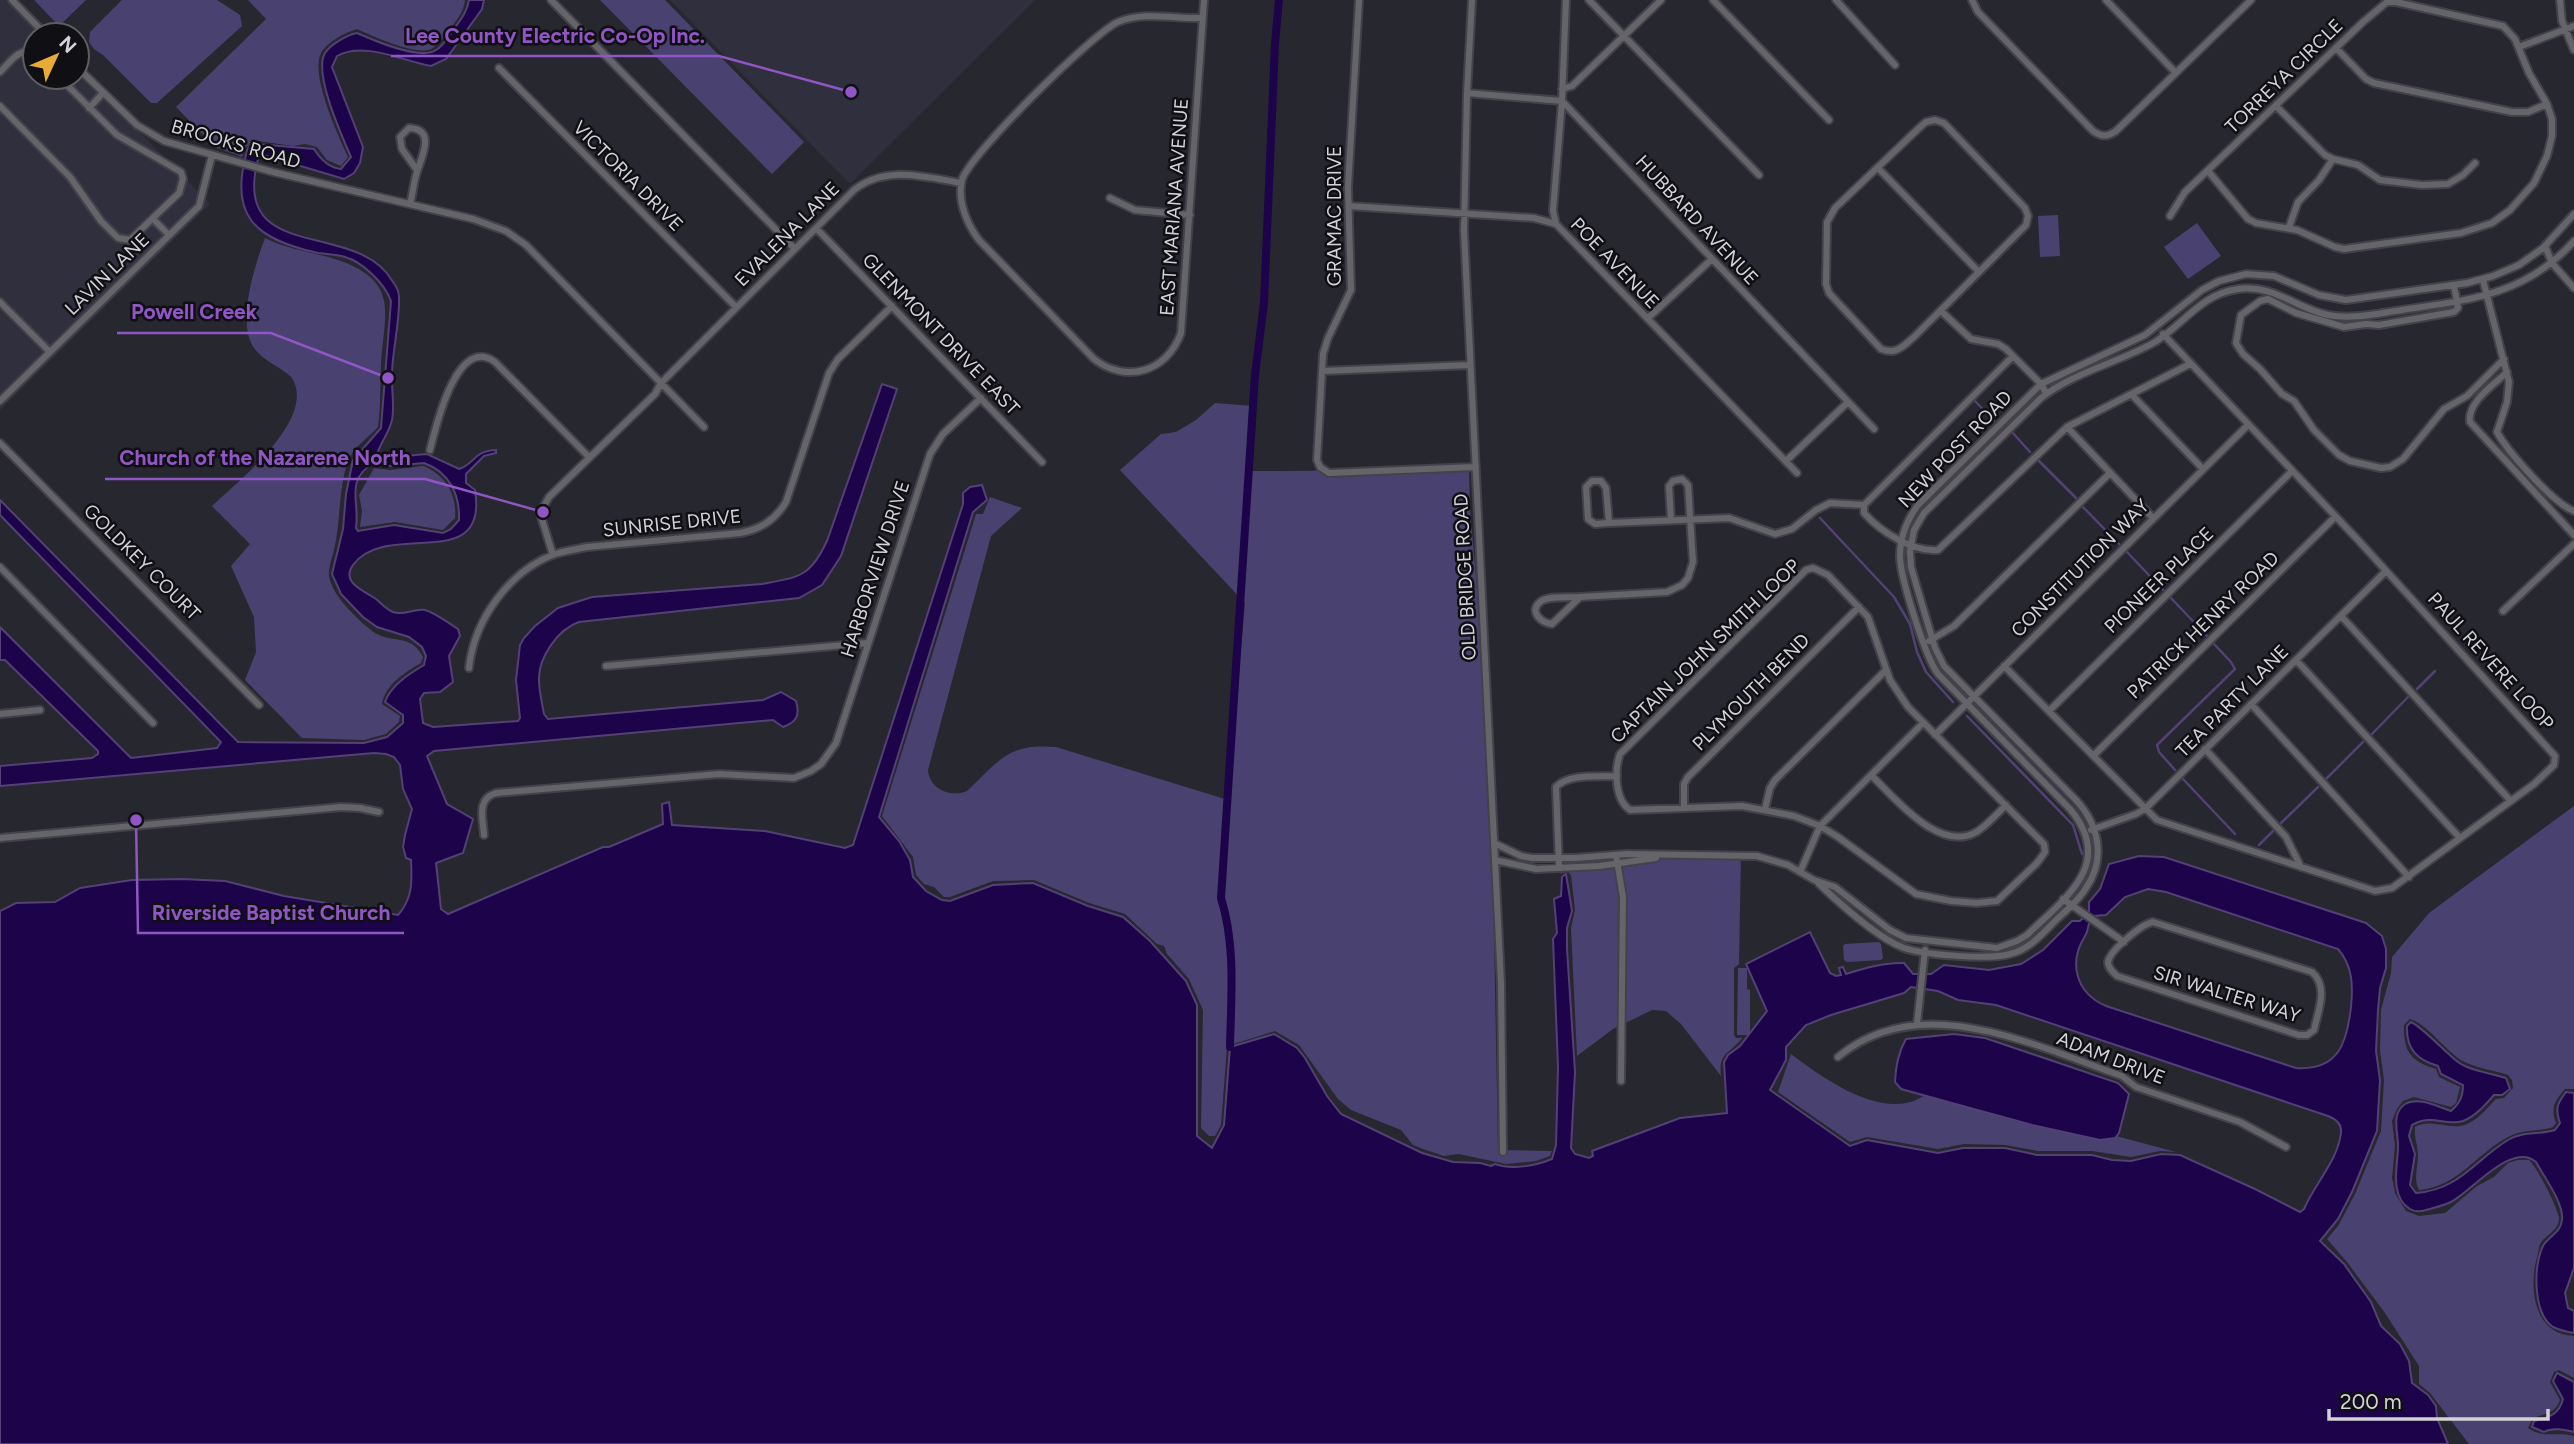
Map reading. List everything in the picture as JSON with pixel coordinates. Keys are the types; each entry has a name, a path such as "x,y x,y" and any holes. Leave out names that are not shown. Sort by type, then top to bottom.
{"street":[{"path":"12,0 32,21"},
{"path":"551,0 795,249"},
{"name":"EAST MARIANA AVENUE","path":"961,183 966,217 979,240 1094,359 1108,368 1124,372 1141,372 1157,365 1169,355 1178,341 1184,315 1204,0"},
{"name":"GRAMAC DRIVE","path":"1359,0 1351,128 1351,290 1325,347 1317,460 1320,467 1329,473 1475,467"},
{"name":"OLD BRIDGE ROAD","path":"1472,0 1464,214 1503,1035 1503,1152"},
{"path":"1556,224 1553,211 1562,101 1566,0"},
{"path":"1589,0 1759,175"},
{"path":"1562,89 1572,86 1661,0"},
{"path":"1713,0 1829,120"},
{"path":"1836,0 1895,65"},
{"path":"1972,0 1978,12 2101,136 2109,136 2116,131 2251,0"},
{"path":"2107,0 2176,74"},
{"path":"2560,0 2565,29 2574,50"},
{"name":"TORREYA CIRCLE","path":"2387,2 2503,26 2511,32 2552,119 2552,136 2543,166 2524,197 2492,223 2461,233 2344,249 2289,227 2256,223 2248,219 2208,171 2336,48 2387,2"},
{"path":"961,183 965,171 982,148 1101,32 1132,18 1202,18"},
{"path":"2519,47 2574,26"},
{"path":"2336,48 2366,79 2374,83 2512,112 2528,111 2547,104"},
{"path":"0,72 21,52"},
{"name":"VICTORIA DRIVE","path":"499,68 736,307"},
{"name":"BROOKS ROAD","path":"91,81 137,125 154,136 236,162 473,219 513,235 526,245 704,427"},
{"path":"0,106 70,177 101,222 118,238 130,240 179,193 183,179 181,172 125,140 73,91"},
{"path":"89,108 103,93"},
{"path":"1467,93 1562,101"},
{"name":"HUBBARD AVENUE","path":"1562,101 1874,429"},
{"path":"2276,106 2317,149 2333,159 2358,165 2380,180 2439,185 2455,181 2474,163"},
{"path":"1926,122 1944,122 2025,208 2028,216 2026,225 1979,272 1897,351 1881,349 1829,293 1826,284 1830,214 1926,122"},
{"path":"410,204 417,170 426,147 426,138 423,132 409,128 400,137 400,143 417,170"},
{"name":"LAVIN LANE","path":"0,401 199,206 212,155"},
{"path":"2289,227 2298,202 2319,180 2333,159"},
{"path":"1878,168 1979,272"},
{"path":"2170,216 2185,192 2208,171"},
{"name":"EVALENA LANE","path":"553,555 541,521 542,505 655,394 662,383 736,307 854,190 877,178 906,174 961,183"},
{"path":"1110,198 1135,210 1190,215"},
{"name":"POE AVENUE","path":"1349,206 1534,218 1556,224 1797,473"},
{"name":"NEW POST ROAD","path":"2086,832 2070,809 1933,667 1923,643 1902,572 1900,556 1905,526 1918,505 2041,384 2158,327 2202,290 2219,281 2237,275 2274,276 2319,295 2346,300 2483,280 2510,269 2545,246 2574,214"},
{"path":"153,219 169,235"},
{"name":"GLENMONT DRIVE EAST","path":"816,228 1042,462"},
{"name":"NEW POST ROAD","path":"2095,829 2076,800 1944,666 1932,639 1911,567 1913,530 1924,513 2046,393 2146,346 2164,335 2207,299 2241,288 2274,292 2310,310 2336,316 2365,315 2458,302 2488,296 2519,284 2552,263 2574,241"},
{"path":"2545,246 2552,263 2574,288"},
{"path":"1648,318 1712,259"},
{"path":"2483,280 2504,359 2509,392 2497,432 2507,448 2555,498 2574,511"},
{"path":"2454,285 2458,302 2458,310 2455,312 2379,325 2344,327 2296,313 2266,298 2241,315 2236,343 2243,354 2282,394 2296,404 2314,430 2339,455 2350,461 2381,468 2390,467 2403,459 2444,409 2466,396 2504,359"},
{"path":"0,302 50,352"},
{"name":"SUNRISE DRIVE","path":"469,668 481,624 495,601 525,571 553,555 587,547 740,533 756,529 773,519 786,502 829,373 838,359 892,306"},
{"path":"1941,311 1970,339 1998,344 2041,384 2046,393"},
{"name":"PAUL REVERE LOOP","path":"2004,666 2157,820 2375,891 2392,888 2409,877 2550,771 2554,765 2555,756 2158,327"},
{"path":"430,450 446,394 466,365 480,355 488,356 495,362 589,457"},
{"path":"2013,356 1864,505 1864,513 1876,525 1891,536 1929,550 1938,550 2067,427 2190,364"},
{"path":"1322,371 1470,365"},
{"path":"2507,372 2473,406 2469,414 2470,422 2574,535"},
{"path":"2132,395 2203,469"},
{"name":"HARBORVIEW DRIVE","path":"485,835 482,806 486,797 496,793 719,774 794,778 821,764 835,743 930,454 943,434 981,398"},
{"path":"1786,461 1848,402"},
{"name":"CONSTITUTION WAY","path":"1935,735 2248,425"},
{"path":"2067,427 2153,518"},
{"name":"GOLDKEY COURT","path":"0,443 259,705"},
{"name":"PIONEER PLACE","path":"2049,711 2292,471"},
{"path":"1923,643 1954,626 2109,474"},
{"path":"1580,597 1552,624 1537,618 1536,609 1540,602 1547,599 1580,597 1667,592 1682,585 1688,578 1693,562 1688,485 1682,479 1673,481 1669,486 1671,520"},
{"path":"1609,523 1606,488 1601,481 1592,481 1587,487 1588,519 1595,524 1729,517 1775,534 1792,529 1816,510 1830,503 1864,505"},
{"name":"PATRICK HENRY ROAD","path":"2093,756 2336,517"},
{"path":"2504,611 2574,544"},
{"path":"0,567 153,723"},
{"name":"CAPTAIN JOHN SMITH LOOP","path":"1821,569 1859,607 1873,626 1886,670 1902,698 1923,723 2044,844 2045,852 2003,897 1989,903 1951,901 1916,894 1855,848 1820,826 1765,809 1732,806 1630,810 1622,805 1617,762 1625,748 1805,570 1821,569"},
{"name":"TEA PARTY LANE","path":"2086,832 2145,809 2386,571"},
{"name":"PLYMOUTH BEND","path":"1684,808 1684,784 1688,777 1859,607"},
{"path":"2341,616 2510,800"},
{"path":"606,666 867,643"},
{"path":"2296,660 2460,838"},
{"path":"1765,809 1774,780 1886,670"},
{"path":"2251,704 2409,877"},
{"path":"0,714 40,710"},
{"path":"1800,872 1820,826 1923,723"},
{"path":"2205,749 2287,837 2301,867"},
{"path":"1871,775 1932,830 1949,836 1977,832 2006,806"},
{"path":"1559,867 1556,787 1569,779 1618,776"},
{"path":"0,838 341,807 379,812"},
{"path":"1814,880 1837,901 1900,947 1985,957 2012,954 2035,941 2087,888 2094,873 2098,849 2095,829"},
{"path":"1494,843 1521,856 1558,858 1746,855 1778,861 1814,880 1835,887 1906,939 1988,948 2007,946 2027,935 2063,899 2085,872 2089,853 2086,832"},
{"path":"1616,855 1623,929 1621,1081"},
{"path":"1495,860 1527,868 1618,865 1671,855"},
{"path":"2063,899 2124,942"},
{"name":"SIR WALTER WAY","path":"2153,922 2312,972 2319,978 2322,987 2314,1030 2307,1035 2299,1035 2117,976 2110,970 2108,962 2124,942 2144,924 2153,922"},
{"path":"1917,1024 1927,942"},
{"name":"ADAM DRIVE","path":"1838,1057 1866,1039 1917,1024 1946,1024 1990,1031 2122,1076 2136,1087 2240,1122 2286,1147"}],"shaded area":[{"path":"0,0 11,0 31,21 21,21 21,91 91,91 91,82 210,204 0,410"},
{"path":"34,0 86,0 64,21 54,21"},
{"path":"122,0 217,0 240,15 242,26 157,103 151,103 94,49 91,45 91,31"},
{"path":"248,0 465,0 458,19 442,40 431,49 405,48 357,29 337,38 321,53 319,75 322,90 348,157 341,166 327,160 317,147 305,144 293,146 258,141 246,147 242,157 215,147 176,107 266,19"},
{"path":"469,0 484,0 482,9 446,59 431,66 371,51 348,52 337,56 332,67 363,147 360,163 354,173 344,179 264,155 258,159 254,192 262,214 279,228 353,251 376,263 396,287 399,306 392,372 393,414 377,454 382,458 427,454 459,469 478,455 496,450 496,453 484,456 466,474 466,483 475,490 475,516 466,532 451,539 388,546 368,552 350,571 352,582 356,586 390,611 401,613 425,610 458,629 460,636 449,656 453,682 440,692 424,693 420,699 423,723 433,727 518,721 520,718 516,680 520,645 535,626 558,608 592,597 762,584 795,577 809,569 827,541 882,384 897,389 841,556 822,585 799,598 579,622 564,631 551,645 540,671 541,697 544,714 548,719 763,700 781,692 796,701 798,710 792,723 783,727 773,720 434,751 427,756 447,804 473,819 463,853 436,863 441,909 448,914 663,824 662,804 669,802 672,825 765,831 845,848 853,845 963,504 963,493 970,487 982,485 987,500 973,512 879,817 899,841 910,860 913,877 926,891 942,900 950,901 993,885 1033,883 1123,917 1150,941 1186,981 1197,1005 1197,1136 1212,1148 1224,1125 1230,1047 1274,1034 1297,1048 1341,1114 1422,1153 1453,1162 1509,1167 1538,1164 1552,1159 1556,1145 1558,1067 1553,939 1557,933 1554,899 1561,896 1562,877 1566,874 1572,911 1567,928 1567,949 1575,1072 1571,1148 1575,1154 1589,1158 1593,1156 1592,1151 1680,1118 1727,1113 1724,1062 1767,1011 1746,964 1810,932 1830,973 1836,976 1841,975 1839,968 1843,967 1846,974 1897,963 1904,963 1913,974 1931,974 1944,965 1989,970 2021,964 2043,950 2072,921 2080,921 2089,912 2089,902 2100,889 2109,864 2139,856 2164,857 2366,923 2382,936 2386,949 2386,968 2380,988 2378,1010 2376,1051 2380,1080 2377,1131 2352,1192 2338,1219 2320,1241 2344,1264 2371,1302 2381,1326 2400,1344 2409,1361 2412,1383 2428,1395 2436,1406 2437,1418 2448,1444 0,1444 0,911 16,903 55,902 80,888 132,880 182,879 225,881 284,896 398,915 406,902 412,875 411,860 406,858 403,847 412,809 403,789 400,765 394,757 374,753 0,786 0,766 92,758 98,751 5,660 0,660 0,627 131,758 217,748 221,742 0,515 0,500 238,742 364,743 387,737 403,723 403,715 385,702 396,685 424,665 426,656 422,647 409,637 377,627 363,617 341,594 332,574 343,529 353,460 381,428 391,301 372,274 352,260 296,247 263,232 252,221 244,207 241,191 242,171 248,148 257,144 314,149 326,163 341,169 351,157 326,89 322,62 325,53 340,40 357,33 396,48 429,53 446,41","holes":["424,463 440,472 455,493 459,520 451,529 443,533 394,525 358,531 355,493 356,485 364,471 372,464 390,466","2148,889 2166,892 2338,949 2347,962 2352,991 2347,1032 2338,1052 2322,1065 2296,1068 2106,1006 2096,1000 2088,993 2078,976 2076,967 2080,946 2094,916 2106,915 2125,897","1911,987 1938,991 1958,1000 1996,1005 2328,1116 2336,1120 2341,1127 2339,1143 2331,1163 2300,1212 2180,1155 2161,1154 2131,1161 2092,1155 2037,1155 2005,1148 1963,1148 1938,1153 1867,1140 1850,1146 1770,1090 1786,1060 1786,1047 1806,1025 1904,993"]},
{"path":"600,0 665,0 804,142 772,174"},
{"path":"670,0 1035,0 850,184"},
{"path":"2058,215 2060,256 2040,257 2038,216"},
{"path":"2197,223 2221,256 2188,279 2164,247"},
{"path":"265,238 284,246 341,261 360,270 373,279 384,302 378,427 355,450 345,470 329,576 340,599 366,626 379,635 412,644 423,657 421,663 391,685 384,697 382,704 400,716 399,722 386,734 364,740 302,738 245,680 256,652 254,617 231,566 250,544 212,506 272,448 294,412 297,394 292,378 258,353 249,337 249,293"},
{"path":"1215,403 1253,406 1251,471 1469,470 1470,511 1492,747 1498,861 1494,932 1498,1150 1552,1151 1550,1156 1536,1161 1506,1164 1459,1154 1444,1156 1413,1145 1401,1130 1351,1110 1338,1099 1299,1045 1275,1031 1227,1046 1221,1125 1215,1136 1209,1136 1201,1128 1203,1010 1189,979 1167,954 1164,946 1157,944 1125,914 1089,903 1034,880 993,881 944,897 934,887 924,884 916,875 913,857 882,816 976,514 983,514 990,497 1022,508 991,536 928,770 932,782 948,792 967,791 1006,756 1015,751 1040,746 1056,747 1228,800 1245,603 1120,470 1161,434 1176,432 1196,420"},
{"path":"423,466 444,480 452,494 455,518 443,530 395,522 360,527 362,511 359,495 374,468 390,470"},
{"path":"2574,806 2574,1089 2565,1089 2556,1101 2553,1113 2556,1123 2553,1127 2510,1136 2446,1182 2419,1190 2416,1177 2418,1156 2415,1127 2426,1124 2465,1125 2480,1116 2496,1099 2504,1098 2513,1088 2508,1075 2466,1063 2429,1031 2410,1019 2404,1025 2405,1042 2410,1054 2420,1063 2436,1069 2439,1077 2460,1087 2456,1103 2451,1107 2414,1097 2403,1101 2397,1109 2392,1121 2395,1146 2392,1178 2395,1193 2406,1211 2419,1216 2445,1213 2477,1186 2494,1177 2508,1163 2529,1160 2547,1188 2559,1218 2557,1226 2540,1244 2534,1273 2535,1298 2543,1320 2551,1328 2561,1334 2574,1336 2574,1378 2559,1370 2554,1372 2550,1382 2560,1400 2550,1412 2533,1418 2528,1428 2544,1434 2574,1436 2574,1444 2469,1444 2430,1393 2419,1384 2419,1366 2385,1313 2327,1239 2338,1226 2355,1194 2381,1131 2384,1080 2380,1050 2381,1010 2391,973 2392,957 2429,913"},
{"path":"1741,852 1739,964 1734,968 1734,1035 1736,1038 1742,1038 1723,1058 1721,1076 1681,1024 1666,1011 1652,1010 1613,1029 1577,1056 1571,928 1575,910 1571,875 1567,871 1561,874 1560,859"},
{"path":"1879,942 1883,958 1881,960 1844,960 1845,944"},
{"path":"1738,968 1747,968 1747,989 1750,990 1748,1035 1737,1035"},
{"path":"2411,1022 2463,1065 2506,1078 2510,1089 2502,1095 2494,1095 2476,1113 2463,1121 2426,1120 2412,1125 2409,1136 2415,1154 2410,1185 2416,1193 2431,1191 2455,1180 2514,1137 2555,1130 2560,1123 2557,1110 2559,1103 2566,1092 2574,1093 2574,1268 2565,1293 2568,1308 2574,1311 2574,1333 2553,1327 2546,1321 2538,1301 2536,1277 2540,1254 2545,1243 2559,1228 2562,1213 2557,1198 2536,1162 2526,1157 2504,1163 2460,1196 2441,1206 2418,1211 2410,1209 2400,1197 2396,1182 2396,1119 2400,1108 2416,1101 2451,1111 2459,1102 2463,1089 2463,1085 2441,1074 2438,1066 2414,1052 2407,1034 2407,1026"},
{"path":"1954,1034 1985,1038 2118,1083 2129,1094 2119,1133 2115,1138 2100,1140 2032,1125 1901,1089 1895,1082 1895,1076 1899,1055 1906,1039"},
{"path":"1791,1054 1837,1085 1874,1101 1892,1104 1909,1102 1925,1095 2032,1125 2100,1140 2116,1136 2176,1152 2160,1151 2131,1157 2092,1151 2038,1151 2005,1145 1964,1144 1938,1149 1867,1137 1850,1142 1778,1092"},
{"path":"2557,1373 2574,1382 2574,1432 2555,1429 2544,1432 2532,1427 2534,1421 2559,1409 2563,1399 2553,1381"}],"waterway":[{"path":"1230,1047 1231,953 1221,898 1255,375 1264,303 1279,0"},
{"path":"1975,401 1994,421"},
{"path":"2012,432 2030,452"},
{"path":"2039,461 2076,498"},
{"path":"2083,507 2119,544"},
{"path":"1820,518 1894,597 1910,624 1917,652 1926,672 1953,702"},
{"path":"2127,552 2163,590"},
{"path":"2171,598 2207,636"},
{"path":"2175,770 2159,752 2157,745 2235,669 2214,644"},
{"path":"2417,689 2435,671"},
{"path":"2372,734 2408,697"},
{"path":"1967,716 2073,825 2082,854"},
{"path":"2326,779 2363,742"},
{"path":"2183,779 2235,834"},
{"path":"2281,823 2318,787"},
{"path":"2259,845 2273,831"}],"place":[{"name":"Lee County Electric Co-Op Inc.","path":"851,92"},
{"name":"Powell Creek","path":"388,378"},
{"name":"Church of the Nazarene North","path":"543,512"},
{"name":"Riverside Baptist Church","path":"136,820"}]}
